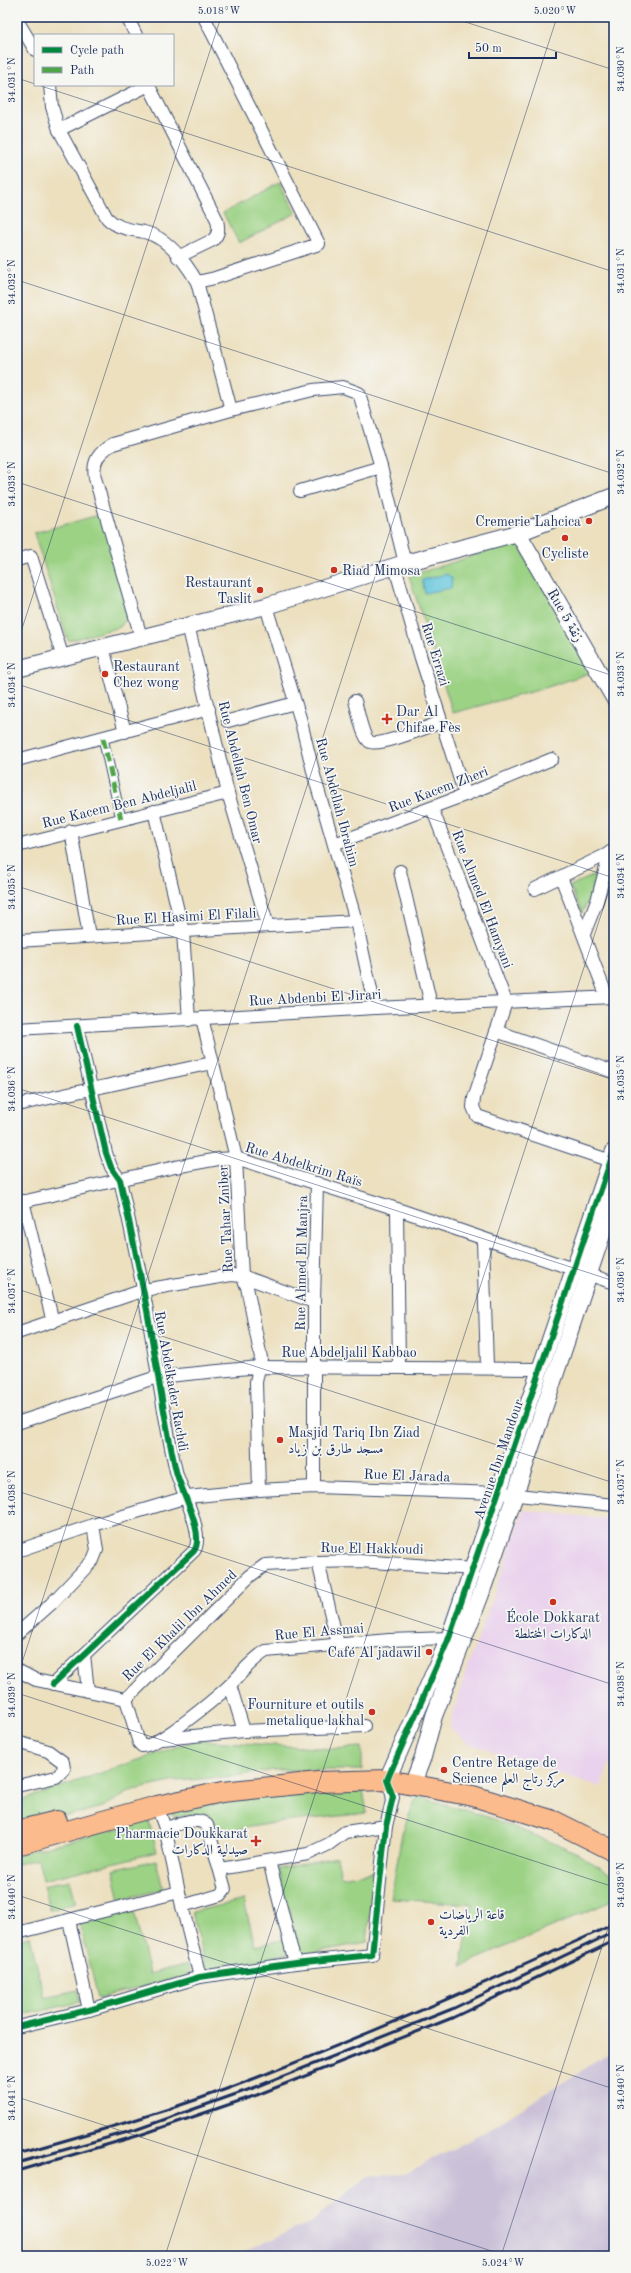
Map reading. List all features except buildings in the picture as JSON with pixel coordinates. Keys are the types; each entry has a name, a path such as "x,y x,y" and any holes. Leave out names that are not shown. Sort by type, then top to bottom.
{"main road":[{"path":"17,1830 153,1793 203,1783 272,1774 391,1782"},
{"path":"415,1778 554,1821 614,1850"},
{"path":"17,1845 157,1806 222,1792 318,1782 391,1782 415,1778 477,1786 545,1806 586,1822 614,1836"}],"street":[{"path":"23,17 17,20 34,48"},
{"path":"127,17 136,34"},
{"path":"197,282 319,244 204,17"},
{"path":"50,86 52,107 59,130 107,218 120,228 154,235 162,240 188,266 197,282 231,410"},
{"path":"59,130 147,86"},
{"path":"150,86 217,220 219,229 217,236 213,240 178,257"},
{"name":"Rue Errazi","path":"141,637 95,478 94,470 96,460 104,449 113,444 231,410 324,388 343,387 354,390 361,395 381,467 400,565 421,658 465,795"},
{"path":"300,491 381,467"},
{"path":"17,669 266,606 400,565 518,533 614,496"},
{"name":"Rue 5 زنقة","path":"518,533 614,698"},
{"path":"17,560 31,556 63,658"},
{"name":"Rue Abdellah Ibrahim","path":"266,606 295,703 356,921 375,1008"},
{"name":"Rue Abdellah Ben Omar","path":"188,625 228,793 268,926"},
{"path":"103,648 125,732"},
{"path":"355,701 364,734 369,742 373,743 385,741 441,722"},
{"path":"228,721 295,703"},
{"path":"17,760 209,709"},
{"path":"103,738 122,819"},
{"name":"Rue Kacem Zheri","path":"334,844 432,808 552,759"},
{"name":"Rue Kacem Ben Abdeljalil","path":"17,846 71,831 228,793"},
{"name":"Rue Ahmed El Hamyani","path":"432,808 506,1002"},
{"path":"154,811 183,932 189,1020"},
{"path":"71,831 89,936"},
{"path":"535,889 612,851"},
{"path":"584,934 597,900 612,851"},
{"path":"400,871 431,1005"},
{"path":"561,877 610,997"},
{"name":"Rue El Hasimi El Filali","path":"17,940 183,932 356,921"},
{"name":"Rue Abdenbi El Jirari","path":"17,1029 375,1008 610,997"},
{"path":"506,1002 474,1098 473,1107 477,1116 613,1158"},
{"name":"Rue Tahar Zniber","path":"202,1018 236,1158 242,1276 247,1287 257,1330 261,1358 256,1382 259,1490"},
{"name":"Rue Abdelkader Rachdi","path":"53,1684 197,1547 198,1543 187,1497 178,1480 157,1377 144,1290 120,1180 111,1167 106,1153 77,1026"},
{"path":"496,1031 614,1072"},
{"path":"17,1105 212,1063"},
{"name":"Rue Abdelkrim Raïs","path":"20,1202 211,1160 236,1158 397,1209 483,1240 614,1283"},
{"name":"Avenue Ibn Mandour","path":"415,1778 434,1716 478,1601 515,1495 582,1272 613,1158"},
{"name":"Rue Ahmed El Manjra","path":"314,1487 316,1368 314,1302 317,1183"},
{"name":"Avenue Ibn Mandour","path":"391,1782 448,1638 500,1493 541,1369 614,1199"},
{"path":"20,1202 53,1322"},
{"path":"397,1209 399,1367"},
{"path":"483,1240 486,1367"},
{"path":"17,1333 144,1290 231,1275 242,1276 314,1302"},
{"name":"Rue Abdeljalil Kabbao","path":"17,1423 157,1377 259,1367 486,1367 541,1369"},
{"name":"Rue El Jarada","path":"17,1551 93,1525 187,1497 259,1490 314,1487 500,1493 614,1505"},
{"path":"17,1634 51,1604 93,1560 97,1550 93,1525"},
{"name":"Rue El Hakkoudi","path":"270,1565 359,1561 473,1569"},
{"path":"318,1562 338,1644"},
{"name":"Rue El Khalil Ibn Ahmed","path":"17,1670 36,1680 126,1698 250,1576 270,1565"},
{"name":"Rue El Assmai","path":"159,1741 230,1685 247,1665 266,1651 338,1644 448,1638"},
{"path":"84,1655 88,1691"},
{"path":"230,1685 244,1731"},
{"path":"126,1698 139,1743 142,1746 159,1741 244,1731 364,1726"},
{"path":"17,1742 48,1751 63,1762 64,1769 56,1777 17,1786"},
{"path":"17,2027 89,2010 200,1978 295,1963 372,1955 391,1782 415,1778"},
{"path":"157,1806 165,1828 200,1978"},
{"path":"165,1828 194,1820 203,1822 207,1825 225,1889 224,1892 182,1906"},
{"path":"220,1869 313,1852 329,1844 345,1832 386,1826"},
{"path":"268,1861 295,1963"},
{"path":"17,1933 179,1892"},
{"path":"69,1920 89,2010"}],"shaded area":[{"name":"École Dokkarat الدكارات المختلطة","path":"524,1510 614,1520 614,1750 601,1787 468,1743 449,1728 462,1683"},
{"path":"614,2050 614,2256 242,2256 244,2252 312,2221 368,2176 405,2174 487,2131"}],"green space":[{"path":"280,182 296,213 239,243 223,213"},
{"path":"102,514 130,607 127,618 120,627 68,641 34,533"},
{"path":"517,542 593,672 542,689 453,713 409,576"},
{"path":"595,875 591,894 582,913 570,886"},
{"path":"196,1740 331,1749 362,1747 362,1770 275,1770 227,1777 176,1781 133,1790 103,1807 17,1828 17,1802"},
{"path":"363,1790 367,1813 274,1823 215,1833 209,1813 174,1817 172,1809 268,1796"},
{"path":"417,1796 491,1818 571,1850 614,1876 614,1900 461,1966 473,1904 391,1899 402,1833"},
{"path":"149,1821 157,1852 43,1880 38,1859 17,1864 17,1854"},
{"path":"337,1857 341,1877 374,1871 367,1942 301,1955 278,1869"},
{"path":"156,1860 163,1889 120,1900 113,1870"},
{"path":"70,1880 76,1903 50,1910 43,1886"},
{"path":"244,1900 255,1946 286,1939 289,1953 206,1972 192,1912"},
{"path":"134,1911 149,1974 188,1964 191,1975 98,1998 80,1924"},
{"path":"30,1936 44,1997 78,1990 81,2002 18,2016 17,1939"}],"water":[{"path":"447,574 452,578 451,588 425,593 422,580"}],"railway":[{"path":"17,2154 106,2129 253,2079 345,2043 525,1965 614,1924"},
{"path":"17,2163 135,2130 256,2087 452,2009 614,1932"},
{"path":"17,2171 137,2136 257,2095 452,2018 614,1941"}],"marked path":[{"path":"103,738 121,819"}],"cycle path":[{"path":"53,1684 194,1551 197,1543 195,1523 178,1479 171,1448 143,1289 120,1180 111,1167 106,1153 77,1026"},
{"path":"17,2027 89,2010 200,1977 295,1963 372,1955 386,1826 393,1797 387,1780 449,1638 614,1151"}],"place":[{"name":"Cremerie Lahcica","path":"589,521"},
{"name":"Cycliste","path":"565,538"},
{"name":"Riad Mimosa","path":"334,570"},
{"name":"Restaurant Taslit","path":"260,590"},
{"name":"Restaurant Chez wong","path":"105,674"},
{"name":"Dar Al Chifae Fès","path":"387,719"},
{"name":"Masjid Tariq Ibn Ziad مسجد طارق بن زياد","path":"280,1440"},
{"name":"École Dokkarat الدكارات المختلطة","path":"553,1602"},
{"name":"Café Al jadawil","path":"429,1652"},
{"name":"Fourniture et outils metalique lakhal","path":"372,1712"},
{"name":"Centre Retage de Science مركز رتاج العلم","path":"444,1770"},
{"name":"Pharmacie Doukkarat صيدلية الدكارات","path":"256,1841"},
{"name":"قاعة الرياضات الفردية","path":"431,1922"}]}
